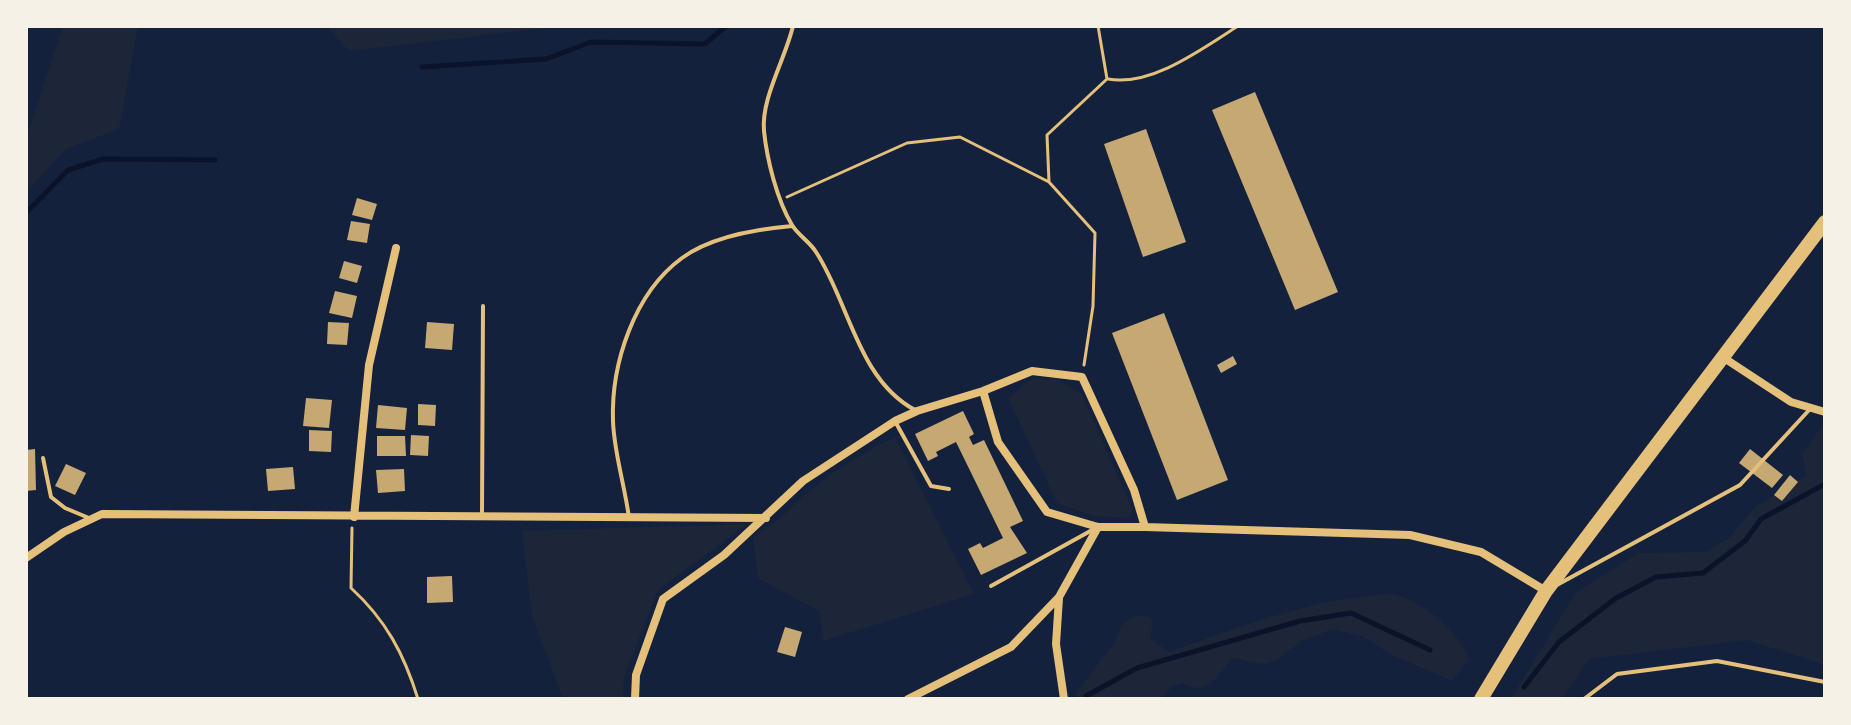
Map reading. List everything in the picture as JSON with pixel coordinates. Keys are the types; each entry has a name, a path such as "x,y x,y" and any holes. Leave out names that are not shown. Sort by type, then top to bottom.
{"highway":[{"path":"1481,699 1546,591 1825,222"}],"street":[{"path":"354,517 369,365 396,248"},
{"path":"1721,356 1791,402 1825,412"},
{"path":"635,699 636,675 663,599 724,555 803,481 895,421 1032,371 1082,377 1134,490 1145,527"},
{"path":"983,391 998,442 1047,512 1098,527 1410,535 1481,552 1546,591"},
{"path":"26,558 64,532 102,514 767,518"},
{"path":"908,699 1011,647 1059,597 1098,527"},
{"path":"1059,597 1056,644 1064,699"}],"lane":[{"path":"793,26 786,56 768,96 764,130 782,199 792,226 816,252 877,374 895,399 917,411"},
{"path":"629,518 613,421 621,349 645,298 682,258 747,230 792,226"},
{"path":"482,517 483,306"},
{"path":"1546,591 1740,485 1810,409"},
{"path":"895,421 931,486 949,489"},
{"path":"43,458 51,497 65,508 91,519"},
{"path":"991,586 1098,527"},
{"path":"1584,699 1617,674 1717,661 1825,682"}],"path":[{"path":"1098,26 1107,79"},
{"path":"1107,79 1126,82 1172,64 1238,26"},
{"path":"1049,182 1047,135 1107,79"},
{"path":"782,199 907,143 960,137 1049,182 1095,233 1093,306 1082,377"},
{"path":"354,517 351,588 369,605 405,657 418,699"}],"shaded area":[{"path":"63,26 138,26 119,129 66,149 26,192 26,139"},
{"path":"326,26 564,26 349,51"},
{"path":"1033,378 1055,379 1081,393 1132,508 1130,518 1095,516 1057,503 1008,398"},
{"path":"1825,426 1825,665 1747,640 1589,659 1562,699 1511,699 1576,592 1639,553 1706,552 1729,538 1755,507 1807,475 1802,454"},
{"path":"895,437 974,594 823,641 820,612 758,578 753,536 833,473"},
{"path":"747,524 658,590 624,677 623,699 563,699 532,616 522,531"},
{"path":"1395,594 1429,611 1457,638 1469,660 1452,681 1390,654 1362,636 1332,629 1302,641 1275,661 1263,664 1232,658 1205,686 1191,687 1183,683 1172,686 1162,699 1076,699 1076,693 1114,643 1123,623 1138,615 1149,617 1153,622 1150,638 1169,652 1308,607 1365,596"}],"building":[{"path":"1255,92 1338,292 1295,310 1212,110"},
{"path":"1146,129 1186,242 1143,257 1104,144"},
{"path":"357,198 377,204 372,220 352,215"},
{"path":"351,221 370,224 367,243 347,240"},
{"path":"344,261 362,266 357,283 339,278"},
{"path":"335,291 357,296 352,318 329,313"},
{"path":"1164,313 1228,480 1177,500 1112,333"},
{"path":"328,322 349,323 347,345 327,344"},
{"path":"427,322 454,324 452,350 425,348"},
{"path":"1233,356 1237,364 1221,373 1217,365"},
{"path":"306,398 332,400 329,428 303,426"},
{"path":"418,404 436,405 435,426 418,425"},
{"path":"378,405 407,408 405,430 376,428"},
{"path":"963,411 974,434 969,437 973,445 984,440 1023,521 1010,527 1027,553 981,575 968,549 980,543 983,548 1003,538 956,442 936,452 938,456 928,461 915,434"},
{"path":"309,430 332,431 331,452 309,451"},
{"path":"411,435 429,436 428,456 410,455"},
{"path":"377,436 405,436 406,456 377,456"},
{"path":"35,449 36,490 26,491 26,450"},
{"path":"1750,449 1783,475 1772,488 1739,463"},
{"path":"66,464 86,473 75,495 55,486"},
{"path":"293,467 295,489 268,491 266,469"},
{"path":"404,469 405,491 378,493 376,470"},
{"path":"1790,475 1798,482 1782,501 1774,495"},
{"path":"452,576 453,602 427,603 427,577"},
{"path":"785,627 802,632 795,657 777,652"}],"waterway":[{"path":"422,67 546,59 591,42 705,44 726,26"},
{"path":"26,213 68,170 103,159 215,160"},
{"path":"1524,687 1559,642 1616,598 1656,577 1703,573 1745,541 1761,519 1825,484"},
{"path":"1086,696 1137,668 1300,621 1351,613 1430,650"}]}
